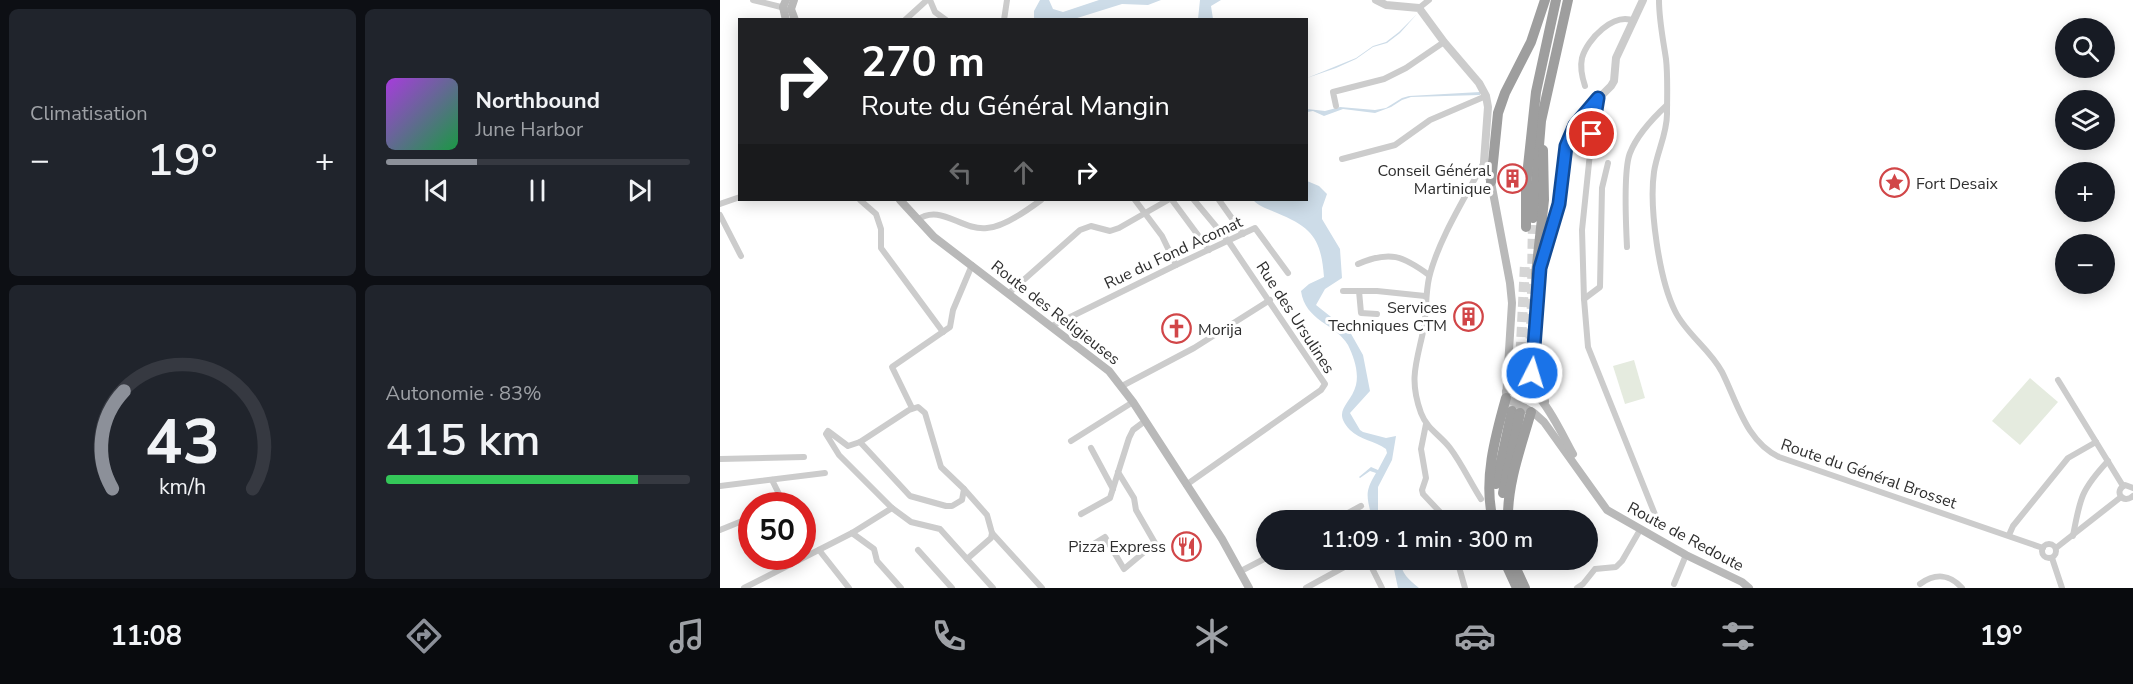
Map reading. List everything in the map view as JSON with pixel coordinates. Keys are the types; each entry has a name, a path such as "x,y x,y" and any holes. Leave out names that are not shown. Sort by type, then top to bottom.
{"highway":[{"path":"1491,182 1498,113 1505,93 1531,42 1545,0"},
{"path":"1556,0 1536,92 1526,185 1530,226 1539,132 1568,0"},
{"path":"1537,296 1536,274 1542,223 1543,150 1548,86"},
{"path":"1484,162 1494,150"},
{"path":"1492,510 1489,489 1491,467 1506,395"},
{"path":"1494,510 1495,489 1521,412"},
{"path":"1502,510 1505,480 1521,412"},
{"path":"1508,510 1521,412"},
{"path":"1509,570 1517,588"},
{"path":"1517,570 1525,588"}],"main road":[{"path":"1491,182 1512,303 1506,395 1521,412 1540,417 1586,481"},
{"name":"Route des Religieuses","path":"901,201 934,237 1052,326 1109,372 1122,386 1222,539 1249,588"},
{"path":"1537,296 1535,327 1537,380 1548,410 1586,481"},
{"path":"1535,346 1532,366 1535,393 1548,410"},
{"path":"1509,369 1514,378 1522,379 1528,375 1532,366"},
{"path":"1506,395 1522,388 1535,393"},
{"path":"1521,412 1535,393"},
{"name":"Route de Redoute","path":"1586,481 1607,510 1686,555 1742,582 1749,588"}],"street":[{"path":"753,0 789,4"},
{"path":"1004,18 1007,0"},
{"path":"1378,0 1386,5 1419,8 1428,0"},
{"path":"1537,296 1540,268 1559,204 1567,142 1575,125 1614,81 1616,58 1643,0"},
{"path":"907,18 924,1 943,18"},
{"name":"Route du Général Brosset","path":"1657,1 1666,60 1667,105 1666,127 1654,171 1653,201 1656,235 1666,288 1679,318 1721,370 1750,433 1758,443 1779,457 2043,548"},
{"path":"1419,8 1443,42 1479,83 1486,96 1488,107 1484,162 1440,248 1429,275 1425,296 1424,331 1413,379 1420,412 1426,424 1451,449 1481,499"},
{"path":"1585,86 1581,67 1586,49 1600,32 1615,20 1623,17 1634,21"},
{"path":"1336,106 1333,92 1384,79 1422,59 1443,42"},
{"path":"1342,159 1395,145 1430,120 1486,96"},
{"path":"1598,98 1582,230 1588,347 1658,522"},
{"path":"1627,247 1626,185 1629,154 1647,127 1667,105"},
{"path":"1484,162 1491,182"},
{"path":"1584,299 1600,287 1602,188 1608,163"},
{"path":"720,204 738,198"},
{"path":"861,201 876,214 880,229 880,248 943,332"},
{"path":"917,220 924,215 941,214 969,226 987,228 1001,224 1039,201"},
{"path":"1136,201 1162,236 1176,265"},
{"path":"1009,293 1080,230 1091,226 1110,231 1168,201"},
{"path":"1171,201 1209,250"},
{"name":"Rue des Ursulines","path":"1186,485 1242,447 1325,384 1270,300 1195,201"},
{"path":"1220,201 1243,234"},
{"path":"720,215 741,256"},
{"name":"Rue du Fond Acomat","path":"1052,326 1255,228 1288,273"},
{"path":"1358,264 1374,257 1394,256 1410,261 1429,275"},
{"path":"912,408 892,367 950,327 953,310 972,265"},
{"path":"1342,291 1425,296"},
{"path":"1359,291 1361,313 1377,314"},
{"path":"1122,386 1194,348 1270,300"},
{"path":"2058,380 2123,486"},
{"path":"1071,441 1133,402"},
{"path":"992,588 940,529 911,522 892,508 839,454 826,435 828,431 848,446 860,442 912,408 918,407 925,413 941,467 987,515 992,533 1042,588"},
{"path":"1081,514 1110,498 1133,429 1145,421"},
{"path":"1426,424 1421,449 1426,478 1422,490 1438,510"},
{"path":"860,442 910,496 952,506 962,500 964,489"},
{"path":"2009,535 2013,526 2065,461 2096,442"},
{"path":"1091,448 1113,489"},
{"path":"720,459 804,457"},
{"path":"2073,536 2080,501 2087,485 2108,461"},
{"path":"1082,551 1105,537 1124,569 1155,543 1136,510 1134,498 1119,472"},
{"path":"720,486 825,473"},
{"path":"772,480 778,492"},
{"path":"2132,499 2125,500 2121,497 2119,490 2128,485 2133,488"},
{"path":"2052,558 2056,548 2121,497"},
{"path":"1354,510 1361,506"},
{"path":"745,588 852,533 892,508"},
{"path":"720,530 738,523"},
{"path":"1577,588 1595,569 1616,567 1640,530"},
{"path":"852,533 874,549 877,561 901,588"},
{"path":"967,559 991,538 992,533"},
{"path":"2052,558 2043,555 2043,548 2050,544 2056,548"},
{"path":"819,550 847,586 838,588"},
{"path":"918,550 951,588"},
{"path":"1674,584 1686,555"},
{"path":"2052,558 2062,588"},
{"path":"1241,572 1256,564"},
{"path":"1306,588 1315,586 1341,570"},
{"path":"1373,570 1382,588"},
{"path":"1460,570 1466,588"},
{"path":"1920,584 1933,577 1944,576 1962,588"}],"shaded area":[{"path":"1634,360 1645,398 1625,404 1613,366"},
{"path":"2030,378 2058,402 2020,445 1992,421"}],"water":[{"path":"1040,0 1049,0 1053,9 1063,12 1099,0 1161,0 1148,5 1122,4 1077,18 1034,18 1034,11"},
{"path":"1200,0 1221,0 1211,6 1213,18 1198,18"},
{"path":"1417,14 1400,33 1387,43 1373,47 1356,59 1336,68 1308,78 1356,58 1373,46 1386,42"},
{"path":"1480,92 1480,95 1411,97 1375,113 1343,109 1324,116 1313,111 1308,112 1308,109 1325,111 1340,107 1375,110 1386,108 1409,96"},
{"path":"1308,181 1319,186 1327,194 1322,208 1322,219 1340,249 1342,278 1325,289 1316,305 1350,332 1363,355 1370,391 1350,413 1360,430 1386,438 1396,436 1392,460 1378,487 1378,510 1370,510 1368,496 1369,486 1376,473 1370,471 1359,477 1371,467 1378,470 1387,453 1386,449 1354,433 1342,417 1342,412 1356,385 1354,360 1343,338 1314,316 1304,301 1301,291 1309,284 1324,277 1323,264 1313,236 1289,218 1254,201 1308,201"},
{"path":"1394,570 1403,570 1419,588 1398,588"}],"tunnel":[{"path":"1520,413 1530,343 1533,225"},
{"path":"1512,411 1519,385 1525,263"}],"place":[{"name":"Conseil Général Martinique","path":"1512,179"},
{"name":"Fort Desaix","path":"1895,183"},
{"name":"Services Techniques CTM","path":"1468,316"},
{"name":"Morija","path":"1177,329"},
{"name":"Pizza Express","path":"1187,546"}],"route":[{"path":"1532,373 1540,268 1559,204 1566,146 1575,125 1598,98 1592,134"}]}
